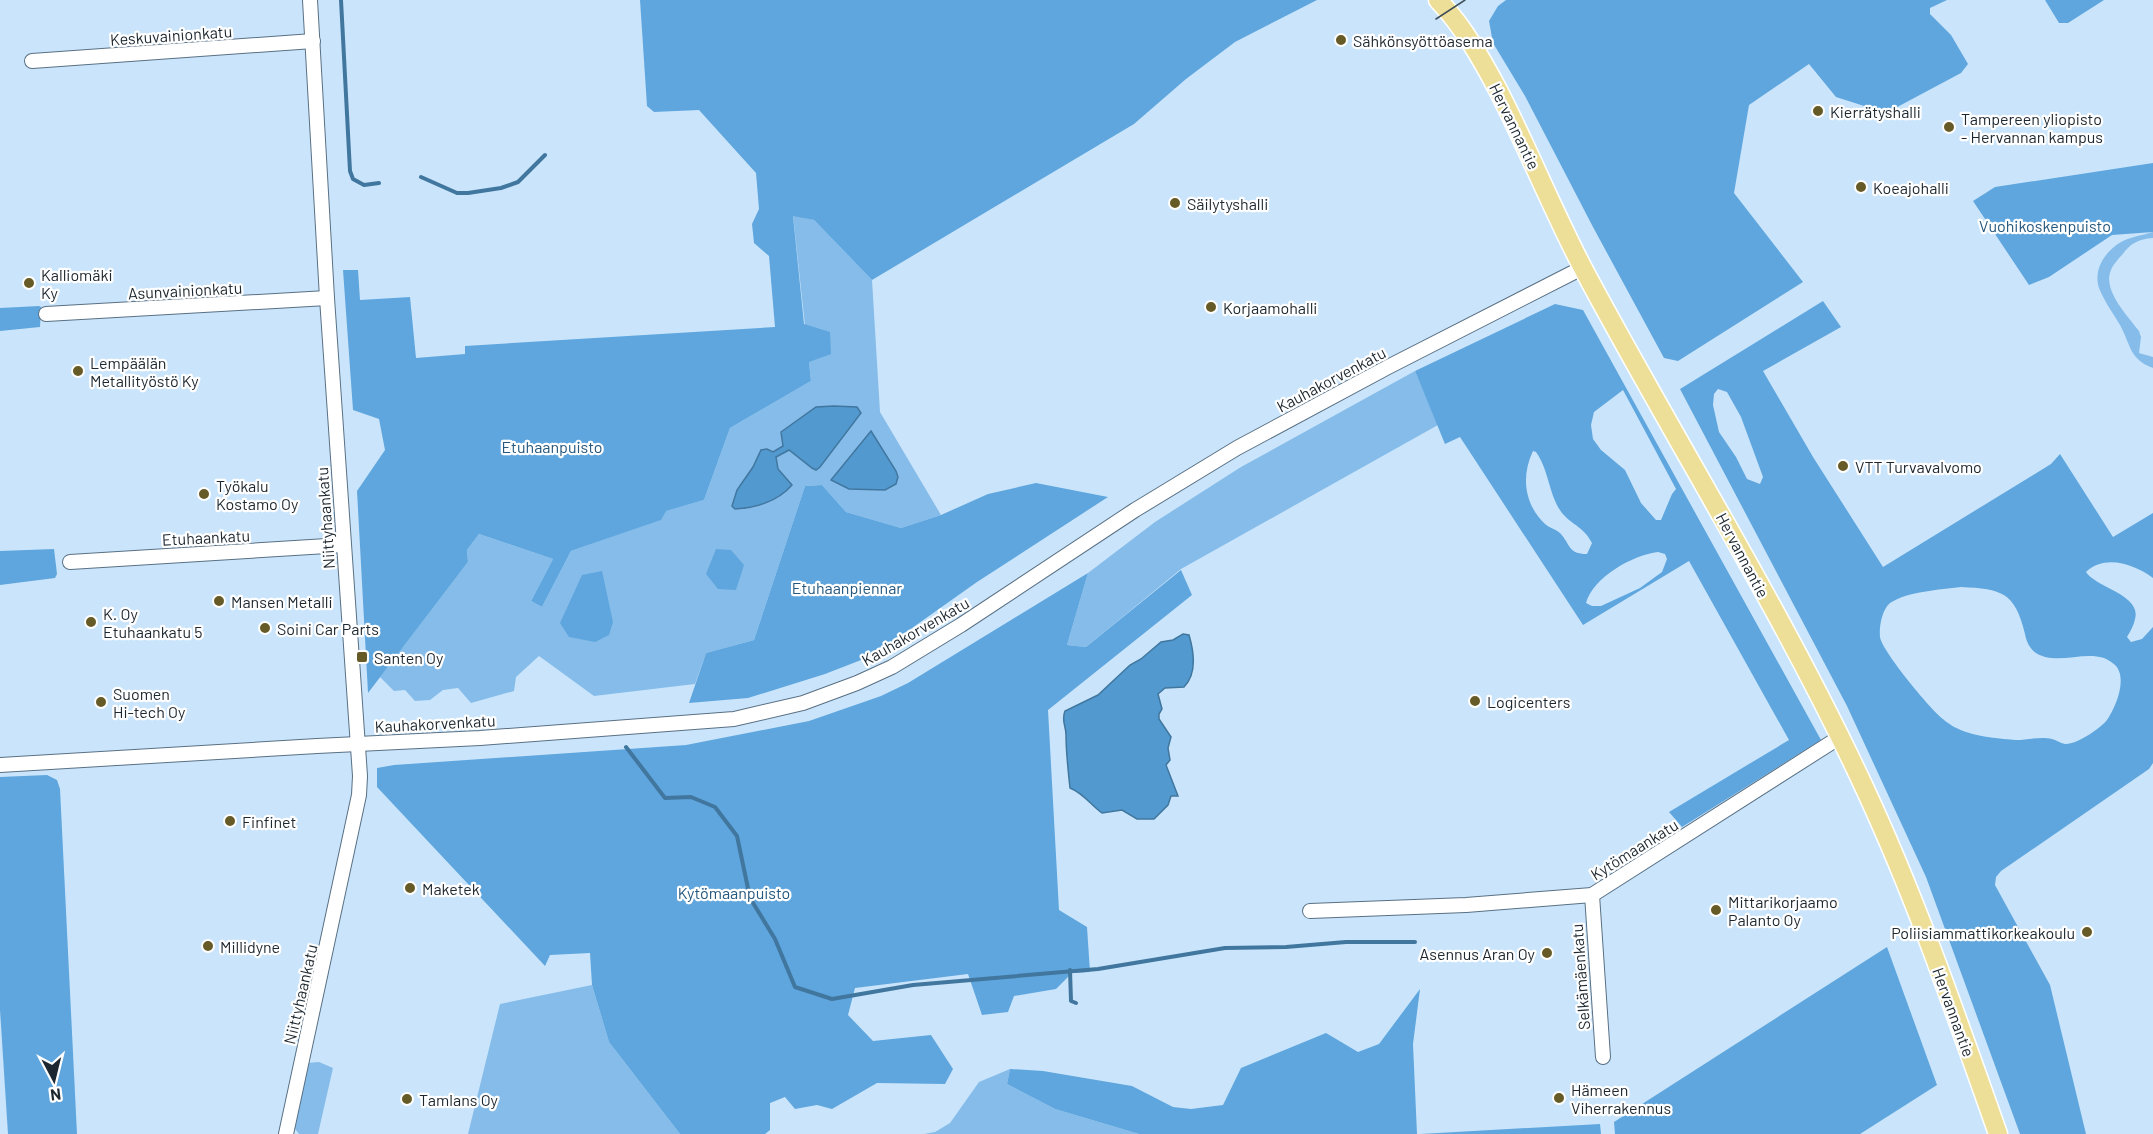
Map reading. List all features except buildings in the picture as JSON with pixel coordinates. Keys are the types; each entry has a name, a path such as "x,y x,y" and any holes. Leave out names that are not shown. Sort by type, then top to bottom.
{"main road":[{"name":"Hervannantie","path":"1442,1 1465,33 1490,76 1523,140 1582,268 1711,495 1840,737 1896,860 1959,1022 1998,1134"}],"street":[{"name":"Niittyhaankatu","path":"286,1134 359,795 360,777 327,298 310,0"},
{"name":"Keskuvainionkatu","path":"32,61 313,41"},
{"name":"Kauhakorvenkatu","path":"0,765 480,738 734,719 821,697 892,667 1237,448 1388,366 1582,268"},
{"name":"Asunvainionkatu","path":"46,314 327,298"},
{"name":"Etuhaankatu","path":"70,562 344,545"},
{"name":"Kytömaankatu","path":"1310,911 1466,905 1592,896 1840,737"},
{"name":"Selkämäenkatu","path":"1592,896 1603,1057"}],"shaded area":[{"path":"793,215 814,220 872,280 880,412 941,515 901,528 846,512 822,485 805,486 754,640 706,653 695,684 594,696 539,656 516,677 514,691 471,703 458,688 443,690 430,700 415,701 405,690 394,691 380,677 468,562 467,550 479,534 553,559 531,601 542,607 571,551 660,520 665,511 704,500 730,428 811,381"},
{"path":"2153,232 2153,238 2135,242 2129,247 2113,266 2109,278 2113,294 2139,331 2141,337 2139,353 2153,357 2153,368 2139,360 2132,351 2101,293 2098,274 2105,256 2115,246 2132,237"},
{"path":"1415,371 1438,425 1181,569 1086,647 1067,645 1088,573 1155,522 1241,467"},
{"path":"816,407 857,407 861,413 820,467 816,470 812,468 789,450 776,457 778,469 792,485 766,503 735,509 732,506 737,490 753,467 761,450 767,449 773,452 783,446 781,432"},
{"path":"871,431 896,471 898,477 896,484 885,490 849,489 831,480"},
{"path":"1183,634 1189,635 1192,648 1191,676 1184,687 1165,688 1158,694 1162,709 1159,719 1171,737 1168,748 1170,760 1166,765 1178,796 1171,796 1168,805 1154,819 1137,819 1122,810 1102,813 1070,788 1065,711 1098,695 1130,665 1161,642 1173,640"},
{"path":"592,985 609,1042 680,1134 468,1134 500,1004"},
{"path":"319,1062 333,1068 318,1134 299,1134 293,1126 307,1063"},
{"path":"1010,1069 1007,1084 1055,1109 1139,1134 924,1134 935,1132 950,1123 979,1082"}],"green space":[{"name":"Etuhaanpuisto","path":"640,0 1317,0 1235,42 1186,79 1134,124 872,280 814,220 793,216 804,324 830,332 831,354 809,362 811,381 730,428 704,500 666,511 661,520 571,551 542,607 531,601 553,559 479,534 467,550 468,562 368,693 357,491 385,450 379,419 353,410 343,270 358,270 360,300 410,297 416,358 465,354 465,346 775,327 769,256 754,243 752,224 759,209 756,173 699,110 654,112 647,106"},
{"path":"1506,0 1947,0 1930,8 1930,14 1951,35 1968,64 1961,73 1886,113 1836,97 1809,64 1749,105 1734,193 1803,282 1678,361 1664,358 1525,96 1493,43 1489,21 1498,6"},
{"path":"2045,0 2104,0 2068,23 2059,23"},
{"name":"Vuohikoskenpuisto","path":"2153,163 2153,232 2112,235 2049,277 2029,285 1973,201 1995,187"},
{"path":"1823,301 1841,327 1763,371 1813,457 1883,567 2051,464 2060,454 2113,537 2153,513 2153,578 2128,565 2111,562 2102,563 2086,572 2132,604 2135,619 2127,637 2131,642 2142,639 2153,627 2153,763 2149,769 2001,871 1996,877 1995,885 2050,985 2086,1134 2020,1134 1926,877 1847,706 1680,389","holes":["1718,389 1727,392 1741,417 1763,477 1760,484 1747,479 1736,457 1719,432 1713,405 1714,394","1961,587 1987,589 2005,595 2017,609 2027,642 2036,653 2056,658 2097,656 2115,665 2119,671 2121,685 2114,708 2107,720 2082,739 2070,744 2048,738 2016,740 1991,738 1963,731 1945,721 1907,679 1889,654 1880,637 1881,623 1887,606 1898,599 1924,592"]},
{"path":"1555,304 1583,310 1821,740 1682,827 1669,812 1789,740 1689,561 1583,625 1460,437 1445,444 1415,371","holes":["1623,390 1676,489 1661,520 1656,520 1641,503 1625,470 1601,450 1593,439 1591,425 1594,412","1533,451 1536,452 1562,513 1585,533 1592,543 1587,554 1573,551 1560,533 1545,524 1533,508 1526,480","1658,552 1665,554 1667,559 1662,572 1640,588 1601,606 1586,603 1590,593 1605,576 1626,563"]},
{"path":"41,307 40,327 0,331 0,308"},
{"name":"Etuhaanpiennar","path":"1036,483 1108,497 977,582 874,655 825,674 748,698 689,703 706,653 754,640 805,486 822,485 846,512 901,528 941,515 988,494"},
{"path":"54,549 57,574 55,578 0,585 0,551"},
{"path":"716,549 731,550 744,565 736,590 718,589 706,574"},
{"name":"Kytömaanpuisto","path":"1181,570 1192,595 1048,710 1059,910 1087,927 1090,972 1072,973 1056,989 1014,996 1008,1012 982,1015 968,974 855,988 848,1015 873,1041 931,1035 953,1069 945,1084 877,1083 832,1109 817,1105 795,1109 785,1097 770,1103 770,1130 765,1134 680,1134 609,1042 592,985 590,953 550,955 545,966 377,787 377,768 394,765 686,745 809,721 881,696 908,683 1088,573 1067,645 1086,647"},
{"path":"602,571 613,622 609,635 595,642 569,637 560,623 582,575"},
{"path":"47,775 57,780 60,789 77,1134 8,1134 0,1010 0,777"},
{"path":"1887,947 1937,1085 1860,1134 1615,1134 1614,1122"},
{"path":"1420,989 1413,1044 1417,1134 1139,1134 1055,1109 1007,1084 1010,1069 1043,1071 1132,1086 1173,1107 1191,1109 1223,1105 1241,1068 1326,1033 1358,1052 1379,1044"},
{"path":"1600,1124 1601,1134 1420,1134"}],"waterway":[{"path":"341,0 350,171 353,179 364,185 379,183"},
{"path":"421,177 457,193 501,188 518,182 545,155"},
{"path":"626,747 665,798 691,797 715,807 737,836 750,898 775,939 795,987 832,999 913,985 1098,969 1225,948 1286,947 1346,942 1415,942"},
{"path":"1070,970 1071,1001 1076,1003"}],"tram line":[{"path":"1436,19 1465,0"}],"place":[{"name":"Sähkönsyöttöasema","path":"1341,40"},
{"name":"Kierrätyshalli","path":"1818,111"},
{"name":"Tampereen yliopisto - Hervannan kampus","path":"1949,127"},
{"name":"Koeajohalli","path":"1861,187"},
{"name":"Säilytyshalli","path":"1175,203"},
{"name":"Kalliomäki Ky","path":"29,283"},
{"name":"Korjaamohalli","path":"1211,307"},
{"name":"Lempäälän Metallityöstö Ky","path":"78,371"},
{"name":"VTT Turvavalvomo","path":"1843,466"},
{"name":"Työkalu Kostamo Oy","path":"204,494"},
{"name":"Mansen Metalli","path":"219,601"},
{"name":"K. Oy Etuhaankatu 5","path":"91,622"},
{"name":"Soini Car Parts","path":"265,628"},
{"name":"Santen Oy","path":"362,657"},
{"name":"Logicenters","path":"1475,701"},
{"name":"Suomen Hi-tech Oy","path":"101,702"},
{"name":"Finfinet","path":"230,821"},
{"name":"Maketek","path":"410,888"},
{"name":"Mittarikorjaamo Palanto Oy","path":"1716,910"},
{"name":"Poliisiammattikorkeakoulu","path":"2087,932"},
{"name":"Millidyne","path":"208,946"},
{"name":"Asennus Aran Oy","path":"1547,953"},
{"name":"Hämeen Viherrakennus","path":"1559,1098"},
{"name":"Tamlans Oy","path":"407,1099"}]}
